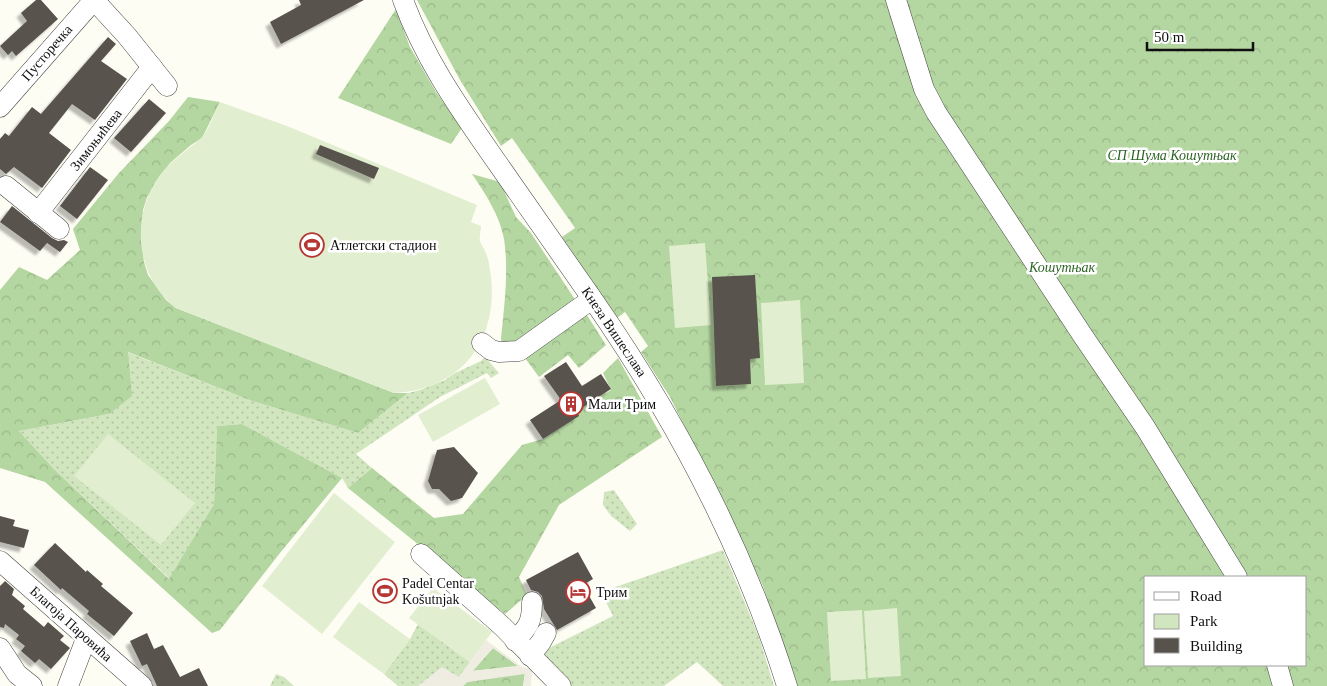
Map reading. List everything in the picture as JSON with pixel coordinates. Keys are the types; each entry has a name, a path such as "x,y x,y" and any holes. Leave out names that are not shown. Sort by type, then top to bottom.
{"street":[{"path":"94,0 127,36 167,86"},
{"name":"Пусторечка","path":"0,107 94,0"},
{"name":"Кнеза Вишеслава","path":"403,0 423,49 450,94 626,348 668,418 732,542 776,650 787,686"},
{"path":"896,0 924,89 936,112 1078,328 1130,403 1236,576"},
{"name":"Зимоњићева","path":"38,213 152,67"},
{"path":"6,186 58,229"},
{"path":"482,343 491,350 500,352 519,351 592,299"},
{"path":"421,554 503,627 515,641"},
{"name":"Благоја Паровића","path":"0,561 86,639 142,686"},
{"path":"515,641 536,630"},
{"path":"515,641 523,632 536,630"},
{"path":"536,630 561,686"},
{"path":"68,686 86,639"},
{"path":"0,648 17,674 32,686"},
{"path":"1277,666 1283,686"}],"green space":[{"name":"Кошутњак","path":"417,0 1327,0 1327,686 796,686 763,586 670,397 641,352 648,346 625,312 617,318 562,237 575,228 512,138 501,146 460,80"},
{"path":"396,9 410,47 436,92 462,128 451,144 338,98"},
{"path":"188,97 220,102 202,138 170,163 147,197 143,210 141,237 144,262 148,275 166,300 176,308 394,393 408,393 358,433 252,401 128,352 132,396 109,414 19,431 54,469 169,579 214,504 217,426 242,424 342,478 220,630 212,633 45,482 0,468 0,290 19,267 47,280 80,250 73,229 119,173 169,121"},
{"name":"Атлетски стадион","path":"220,102 287,126 477,205 471,222 481,226 480,239 489,264 492,301 488,322 481,341 470,358 456,372 438,383 417,390 394,393 176,308 162,295 152,280 145,263 141,245 141,226 144,208 150,191 160,175 174,160 203,136"},
{"path":"472,174 500,182 516,217 531,233 578,304 518,346 503,347 501,339 506,277 504,239 496,213"},
{"path":"705,243 711,325 675,328 669,246"},
{"path":"800,300 804,383 765,385 761,303"},
{"path":"585,312 606,345 579,368 568,355 539,377 522,354"},
{"path":"127,352 252,401 358,433 408,393 445,380 485,357 499,373 491,378 487,373 440,397 356,454 372,468 348,488 342,478 242,424 217,426 214,504 170,579 54,469 19,431 109,414"},
{"path":"618,358 662,437 559,505 519,577 527,595 505,614 348,488 372,468 434,518 463,514 522,445 543,439 578,416 577,410 611,390 603,373"},
{"path":"485,378 500,404 433,442 418,415"},
{"path":"108,434 195,503 161,545 74,476"},
{"path":"614,490 637,524 630,531 611,516 603,505 604,492"},
{"path":"334,493 395,542 322,634 262,586"},
{"path":"723,550 759,637 774,686 723,686 697,662 664,686 570,686 541,657 543,651 613,616 601,592"},
{"path":"433,588 492,632 470,662 409,618"},
{"path":"359,602 410,639 384,674 333,637"},
{"path":"897,608 901,676 868,678 864,611"},
{"path":"862,610 866,679 831,681 827,612"},
{"path":"418,624 470,662 459,677 418,686 398,686 384,674 410,639"},
{"path":"493,648 518,666 472,671"},
{"path":"525,673 523,686 463,686 467,682"},
{"path":"276,674 284,677 294,686 270,686"}],"shaded area":[{"path":"486,640 522,667 532,669 531,686 523,686 525,674 467,682 463,686 418,686 442,667 459,677","holes":["493,648 518,666 473,671"]}],"building":[{"path":"36,0 41,0 58,19 16,56 12,51 8,55 0,46 27,21 21,13"},
{"path":"299,0 364,0 281,44 270,22 301,5"},
{"path":"108,37 116,44 101,61 127,79 95,120 72,104 49,133 71,150 42,188 14,167 6,174 0,169 0,139 5,133 9,136 32,107 41,114"},
{"path":"149,99 166,113 131,152 114,138"},
{"path":"320,145 379,168 374,179 316,154"},
{"path":"90,167 108,180 77,219 60,206"},
{"path":"12,206 52,238 68,242 60,252 47,243 40,251 0,222"},
{"path":"755,275 760,358 750,359 751,384 716,386 712,277"},
{"name":"Мали Трим","path":"566,362 582,386 601,374 611,389 577,411 579,416 543,439 530,420 561,400 544,376"},
{"path":"454,447 478,473 462,498 451,501 439,489 432,489 428,481 437,450"},
{"path":"0,516 15,520 13,526 29,530 24,548 0,542"},
{"path":"55,543 86,572 87,570 103,584 101,586 133,613 114,636 87,614 89,611 62,588 61,590 34,565"},
{"name":"Трим","path":"578,552 593,579 583,585 596,608 557,630 544,609 542,596 538,592 531,590 526,580"},
{"path":"5,581 14,589 12,595 25,606 23,609 44,627 48,622 64,636 60,640 70,648 51,669 39,659 35,663 21,651 25,646 16,639 19,635 5,624 4,628 0,627 0,586"},
{"path":"147,633 154,649 163,645 180,677 199,668 208,686 157,686 147,664 142,666 130,641"}],"place":[{"name":"Атлетски стадион","path":"312,245"},
{"name":"Мали Трим","path":"571,404"},
{"name":"Padel Centar Košutnjak","path":"385,591"},
{"name":"Трим","path":"578,592"}],"park label":[{"name":"СП Шума Кошутњак","path":"1172,155"}]}
